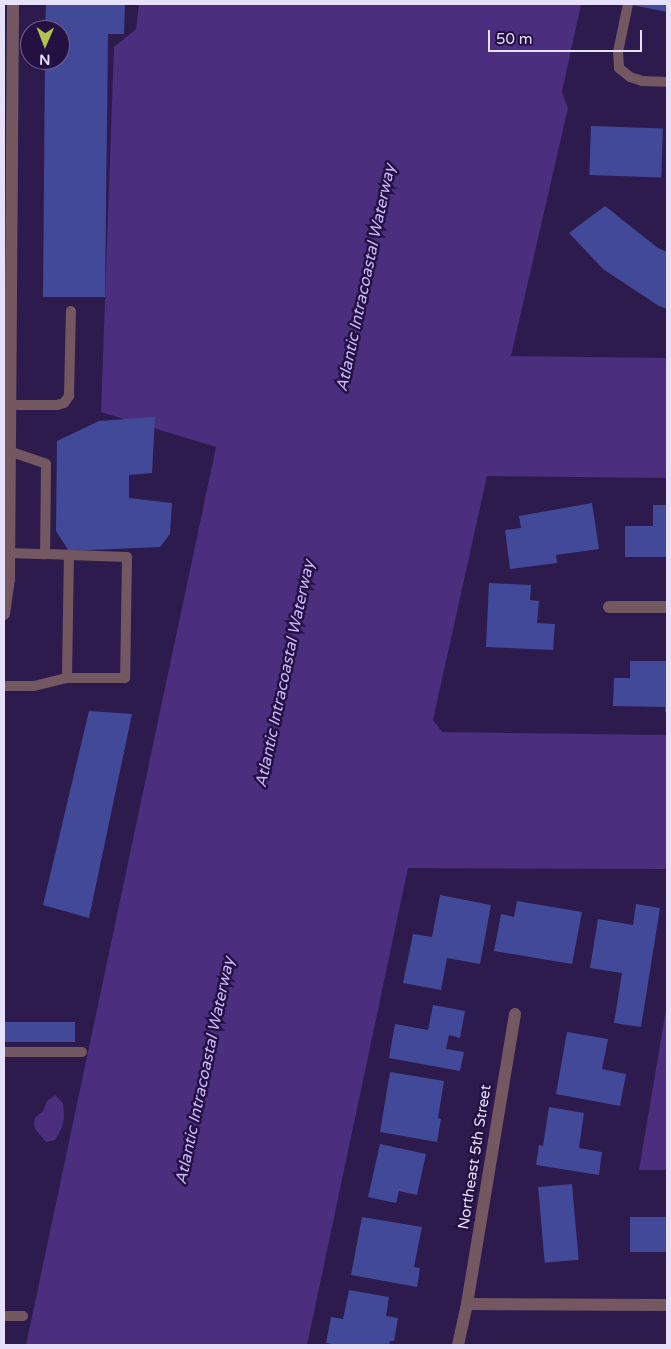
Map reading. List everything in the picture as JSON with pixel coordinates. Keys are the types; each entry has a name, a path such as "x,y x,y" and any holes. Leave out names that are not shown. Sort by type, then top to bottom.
{"street":[{"path":"4,614 9,580 9,452 7,410 13,4"},
{"path":"609,606 667,607"},
{"name":"Northeast 5th Street","path":"458,1345 467,1304 515,1014"},
{"path":"467,1304 667,1305"}],"lane":[{"path":"628,4 618,52 619,68 630,77 642,81 667,82"},
{"path":"7,410 56,406 64,403 69,396 72,311"},
{"path":"9,452 46,464 45,554"},
{"path":"4,686 34,686 67,678 125,678 127,557 9,553"},
{"path":"67,678 69,555"},
{"path":"4,1052 82,1052"},
{"path":"4,1316 23,1316"}],"water":[{"name":"Atlantic Intracoastal Waterway","path":"139,4 581,4 562,92 568,108 511,356 667,358 667,478 487,476 433,720 442,732 667,735 667,869 408,868 307,1345 26,1345 216,447 101,412 114,47 136,29"},
{"path":"667,1003 667,1170 639,1170"},
{"path":"55,1095 63,1103 64,1118 62,1128 55,1140 46,1142 35,1129 34,1123 35,1118 43,1111 47,1101"}],"building":[{"path":"46,4 125,4 124,34 108,34 105,297 43,297 45,70 70,70 70,20 45,20"},
{"path":"667,4 667,12 632,5"},
{"path":"591,126 663,129 661,177 589,175"},
{"path":"605,206 658,248 667,252 667,309 659,306 603,269 569,233"},
{"path":"155,417 152,473 129,475 129,498 172,503 170,534 160,547 69,551 56,531 57,441 99,421"},
{"path":"592,503 599,549 556,555 557,563 510,569 505,530 521,528 519,516"},
{"path":"653,505 667,505 667,557 625,557 625,526 653,526"},
{"path":"489,583 531,585 530,600 539,601 537,623 555,624 553,650 486,647"},
{"path":"630,661 667,661 667,712 665,712 665,707 613,706 614,678 630,678"},
{"path":"89,711 132,714 89,918 43,905"},
{"path":"440,895 491,905 480,964 447,958 441,990 403,983 413,934 432,937"},
{"path":"517,901 582,912 572,964 494,951 501,914 514,917"},
{"path":"636,904 660,908 641,1027 614,1023 622,973 590,968 598,919 633,925"},
{"path":"433,1005 465,1011 460,1038 449,1035 446,1049 464,1052 460,1071 389,1058 395,1024 428,1030"},
{"path":"4,1022 75,1022 75,1042 4,1042"},
{"path":"567,1032 608,1039 602,1069 626,1074 620,1106 556,1094"},
{"path":"390,1072 444,1081 438,1118 441,1119 437,1142 380,1132"},
{"path":"549,1107 584,1113 579,1148 602,1152 599,1175 536,1165 539,1145 543,1146"},
{"path":"380,1144 426,1154 417,1195 399,1191 396,1203 368,1197"},
{"path":"572,1184 579,1260 545,1263 538,1187"},
{"path":"362,1217 422,1227 414,1267 420,1268 417,1287 351,1275"},
{"path":"630,1217 667,1217 667,1252 630,1252"},
{"path":"349,1290 389,1297 386,1316 398,1318 394,1341 390,1341 389,1345 339,1345 326,1343 331,1317 343,1319"}]}
